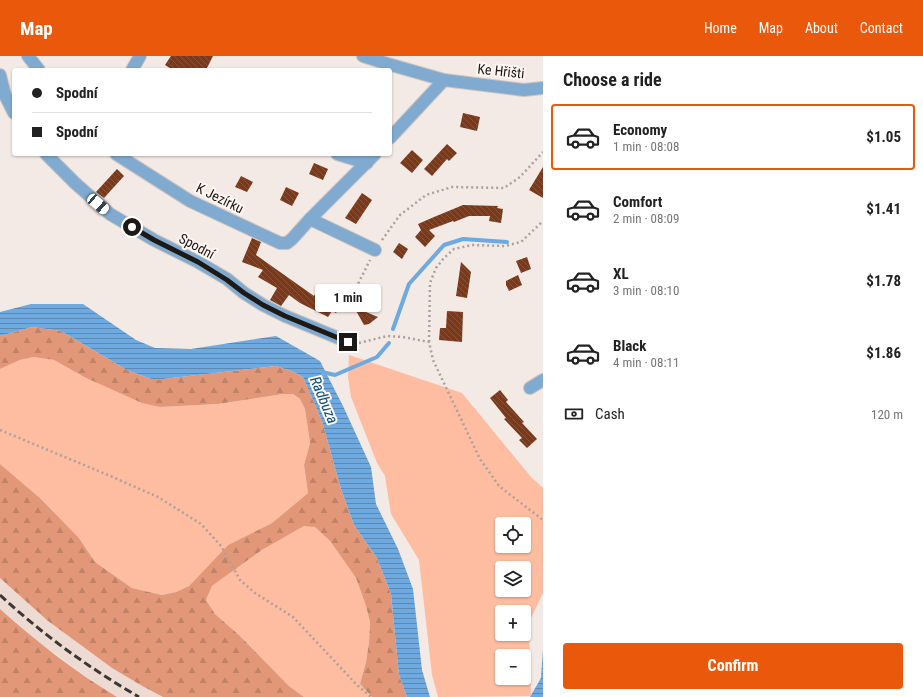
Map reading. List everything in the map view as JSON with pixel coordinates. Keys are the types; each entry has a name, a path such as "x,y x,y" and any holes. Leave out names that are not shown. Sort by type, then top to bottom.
{"street":[{"path":"28,56 37,68"},
{"path":"133,68 140,56"},
{"name":"Ke Hřišti","path":"363,56 444,80 524,90 543,88"},
{"path":"0,75 5,95 12,109"},
{"path":"392,136 444,80"},
{"name":"Spodní","path":"48,156 75,183 110,214 154,240 198,262 263,305 285,316 348,342"},
{"name":"K Jezírku","path":"119,156 190,201 280,243 287,243 292,239 371,158"},
{"path":"354,156 371,158"},
{"path":"310,219 375,250"},
{"path":"530,388 543,380"}],"path":[{"path":"356,288 375,250 400,214 426,195 452,187 504,188 520,177 543,152"},
{"path":"543,221 522,242 505,246 472,246 454,249 444,258 436,268 430,283 429,342 433,360 480,459 499,486 543,520"},
{"path":"348,342 357,343 388,336 429,342"},
{"path":"0,430 158,497 201,524 221,546 240,580 255,594 293,617 357,685 371,697"}],"shaded area":[{"path":"349,355 462,393 531,477 543,488 543,593 531,618 531,605 495,605 495,641 530,641 530,649 495,649 495,685 531,685 531,696 438,697 432,675 419,560 391,514 385,476 377,463 351,397 348,377"},
{"path":"33,357 54,360 84,377 160,407 218,404 283,394 293,394 300,399 305,409 310,443 304,465 308,493 272,523 228,545 189,586 176,592 162,595 132,588 95,562 79,538 40,498 0,464 0,369 20,360"},
{"path":"304,526 315,526 330,541 356,578 370,622 366,662 360,684 372,697 304,697 289,686 239,635 215,614 206,600 212,586 262,550"},
{"path":"0,578 48,621 112,668 163,697 117,697 100,687 34,638 0,609"}],"green space":[{"path":"32,327 61,331 127,370 154,380 276,366 294,372 303,377 322,421 341,489 354,525 377,558 391,594 399,675 407,697 372,697 360,684 366,662 369,642 370,622 366,606 356,578 330,541 315,527 304,526 262,550 212,586 206,600 215,614 239,635 289,686 304,697 163,697 112,668 48,621 0,578 0,464 40,498 79,538 95,562 132,588 162,595 176,592 189,586 228,545 272,523 308,493 304,465 310,443 305,409 300,399 293,394 283,394 218,404 160,407 142,403 84,377 54,360 33,357 20,360 0,369 0,336"},
{"path":"0,609 56,656 117,697 0,697"}],"water":[{"name":"Radbuza","path":"31,304 83,304 136,340 155,348 191,349 276,336 320,361 343,406 371,467 376,504 398,549 413,589 422,670 430,697 407,697 399,675 391,594 377,558 354,525 341,489 322,421 303,377 294,372 276,366 154,380 127,370 61,331 32,327 0,336 0,312"},
{"path":"543,649 543,697 530,697 541,678"}],"building":[{"path":"171,56 213,56 207,68 170,68 165,65"},
{"path":"463,113 480,117 477,131 460,127"},
{"path":"447,144 457,153 449,161 447,159 432,176 424,169"},
{"path":"412,150 423,160 412,173 400,163"},
{"path":"314,163 328,169 323,180 309,174"},
{"path":"543,167 543,198 529,190"},
{"path":"117,169 124,176 104,198 96,192"},
{"path":"241,176 253,182 247,192 235,187"},
{"path":"286,187 299,193 292,206 280,200"},
{"path":"362,193 372,200 356,224 345,218"},
{"path":"463,205 498,206 497,208 503,209 501,223 489,221 490,216 469,216 429,230 435,236 425,247 415,237 421,230 418,224"},
{"path":"252,238 261,242 256,255 314,296 317,290 342,302 336,313 332,311 328,317 300,303 289,295 281,306 270,300 277,288 258,277 263,270 242,262"},
{"path":"399,243 408,249 402,259 393,252"},
{"path":"527,257 531,269 521,273 516,261"},
{"path":"461,262 471,272 467,298 456,296"},
{"path":"518,275 522,285 509,291 506,281"},
{"path":"354,307 378,317 369,324 364,325"},
{"path":"447,311 463,312 462,342 439,340 440,328 446,328"},
{"path":"500,390 508,400 506,402 524,422 522,423 537,439 527,448 519,440 522,438 504,419 506,418 490,398"}],"waterway":[{"path":"393,329 409,284 444,245 463,239 507,242"},
{"name":"Radbuza","path":"322,372 335,375 377,357 389,343"}],"railway":[{"path":"0,595 66,650 139,697"}],"route":[{"path":"132,227 198,262 263,305 285,316 348,342"}]}
